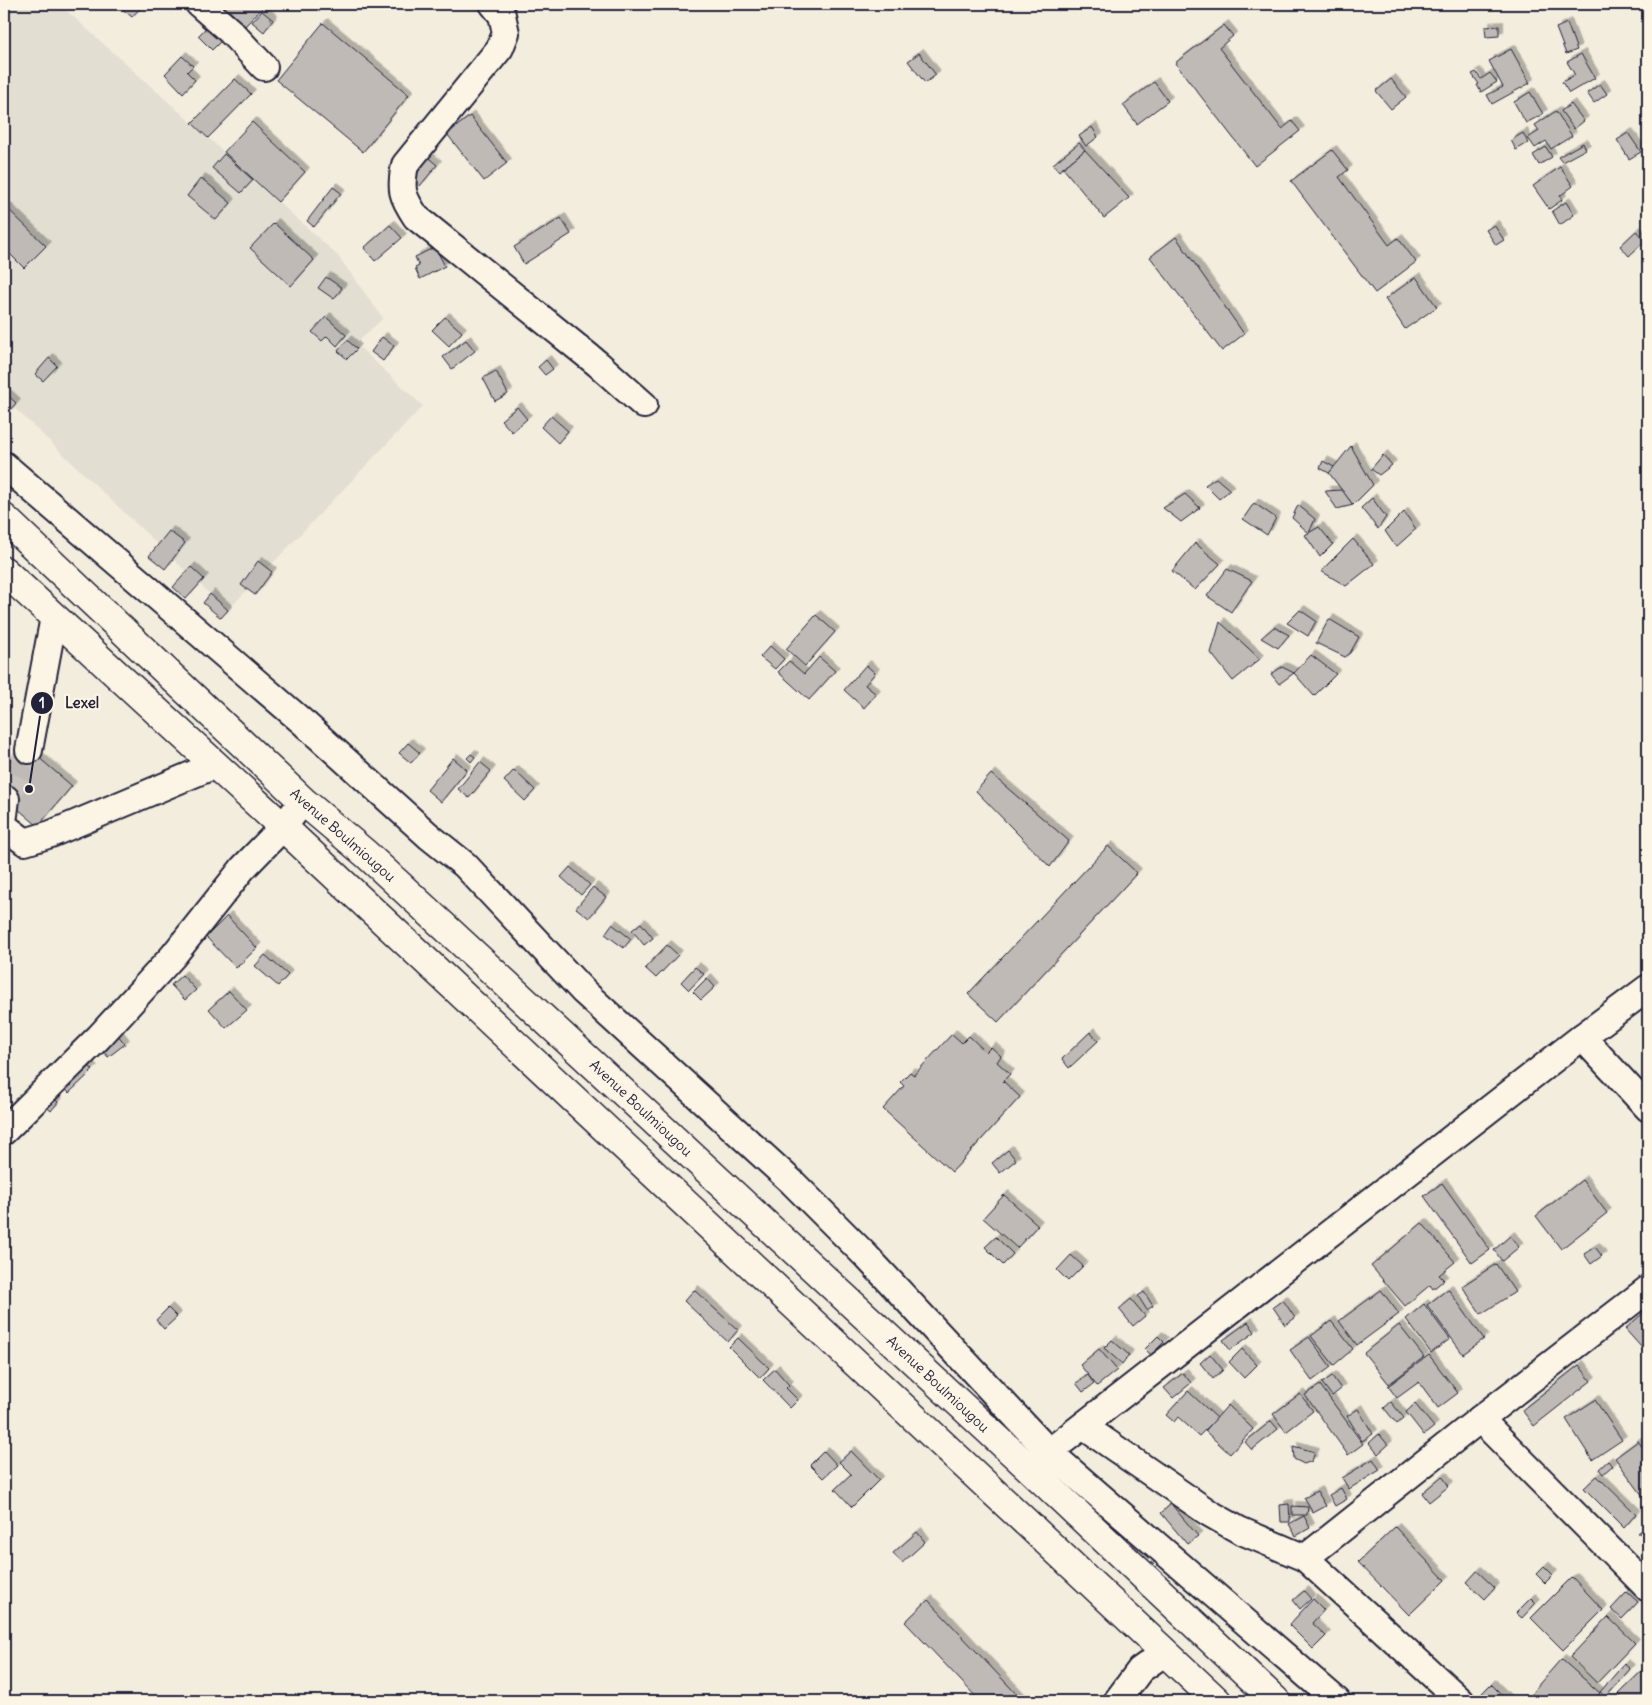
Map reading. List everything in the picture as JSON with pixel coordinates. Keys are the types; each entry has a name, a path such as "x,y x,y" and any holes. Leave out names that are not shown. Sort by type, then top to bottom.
{"highway":[{"name":"Avenue Boulmiougou","path":"4,518 303,801 374,861 1039,1460 1276,1701"},
{"path":"4,571 283,827 1217,1701"}],"street":[{"path":"199,4 230,31 264,67"},
{"path":"493,4 502,15 506,33 500,48 405,165 401,186 406,202 416,217 598,364 644,405"},
{"path":"4,465 305,724 430,837 464,865 584,992 792,1182 868,1257 1039,1460 1338,1701"},
{"path":"29,750 54,617"},
{"path":"4,826 25,842 51,834 215,765"},
{"path":"4,1131 100,1037 173,956 243,868 283,827 303,801"},
{"path":"1039,1460 1582,1037 1648,988"},
{"path":"1582,1037 1648,1108"},
{"path":"1305,1558 1648,1289"},
{"path":"1480,1420 1648,1588"},
{"path":"1083,1426 1239,1530 1305,1558 1461,1701"},
{"path":"1116,1701 1140,1670 1164,1653"}],"shaded area":[{"path":"4,4 59,4 338,256 383,318 356,344 423,406 228,610 4,398"}],"building":[{"path":"123,4 140,4 142,6 132,17 120,7"},
{"path":"224,4 266,4 245,26"},
{"path":"262,11 273,20 264,32 252,22"},
{"path":"323,23 409,95 363,152 276,80"},
{"path":"1567,23 1577,50 1566,54 1556,28"},
{"path":"1224,25 1233,36 1219,48 1282,129 1292,121 1300,131 1255,166 1175,63"},
{"path":"208,26 222,40 212,50 198,36"},
{"path":"1499,26 1499,36 1486,37 1485,27"},
{"path":"1511,49 1530,83 1492,104 1487,95 1503,87 1489,61"},
{"path":"919,53 936,75 925,83 908,61"},
{"path":"1581,54 1595,78 1569,93 1562,82 1575,75 1567,62"},
{"path":"182,56 193,66 187,72 195,80 183,93 165,74"},
{"path":"1476,72 1481,79 1490,73 1497,82 1481,92 1477,85 1479,84 1472,74"},
{"path":"235,79 251,94 208,138 192,123"},
{"path":"1391,79 1406,97 1391,109 1376,91"},
{"path":"1154,82 1168,101 1137,124 1123,105"},
{"path":"1600,84 1607,94 1594,103 1587,93"},
{"path":"1530,92 1543,114 1526,123 1514,102"},
{"path":"1571,104 1584,121 1574,129 1561,111"},
{"path":"1556,111 1572,136 1551,149 1546,141 1535,148 1528,138 1539,131 1535,125"},
{"path":"470,116 507,163 484,181 447,134"},
{"path":"252,122 305,172 278,202 224,152"},
{"path":"1092,127 1098,137 1086,146 1079,136"},
{"path":"1523,133 1528,143 1516,150 1511,140"},
{"path":"1628,133 1641,152 1629,159 1617,140"},
{"path":"1079,143 1085,150 1059,171 1053,164"},
{"path":"1583,143 1586,149 1562,162 1558,157"},
{"path":"1546,147 1552,157 1539,165 1533,155"},
{"path":"1085,150 1129,198 1104,218 1063,168"},
{"path":"1332,150 1348,170 1339,177 1389,245 1398,238 1416,262 1375,293 1291,181"},
{"path":"224,154 253,180 241,193 212,168"},
{"path":"424,154 437,165 420,186 407,176"},
{"path":"1560,167 1573,186 1560,196 1562,200 1549,209 1533,186"},
{"path":"201,178 231,203 216,220 187,196"},
{"path":"333,187 341,193 314,227 307,221"},
{"path":"1566,202 1574,215 1560,225 1552,211"},
{"path":"6,207 46,246 24,268 4,248 4,210"},
{"path":"561,218 571,234 524,264 514,247"},
{"path":"274,223 314,260 291,286 250,248"},
{"path":"390,225 402,238 375,261 364,248"},
{"path":"1494,225 1504,240 1496,245 1486,230"},
{"path":"1636,231 1645,241 1629,256 1620,246"},
{"path":"1176,237 1244,334 1222,351 1150,257"},
{"path":"435,247 445,266 420,279 415,268 419,266 415,257"},
{"path":"326,277 342,288 334,299 318,288"},
{"path":"1416,277 1437,307 1405,329 1385,299"},
{"path":"326,317 346,335 337,346 327,336 322,341 312,332"},
{"path":"445,317 462,332 449,346 432,330"},
{"path":"382,337 394,346 383,361 371,352"},
{"path":"347,340 357,349 347,359 338,351"},
{"path":"466,340 475,351 452,369 443,357"},
{"path":"49,358 57,366 43,381 35,374"},
{"path":"546,360 553,369 545,375 538,367"},
{"path":"496,371 508,394 495,401 483,378"},
{"path":"4,392 16,403 4,417"},
{"path":"517,407 527,419 512,432 501,420"},
{"path":"551,416 568,431 558,443 541,427"},
{"path":"1351,446 1373,485 1353,505 1329,473"},
{"path":"1383,455 1392,465 1379,475 1371,469"},
{"path":"1323,461 1334,467 1329,473 1320,468"},
{"path":"1216,478 1230,490 1219,499 1205,485"},
{"path":"1342,490 1353,505 1337,509 1325,491"},
{"path":"1185,494 1200,508 1181,522 1163,508"},
{"path":"1372,498 1386,517 1378,529 1361,508"},
{"path":"1254,503 1276,518 1267,535 1243,519"},
{"path":"1298,505 1315,519 1309,533 1292,518"},
{"path":"1404,512 1416,529 1396,547 1385,531"},
{"path":"1319,527 1333,544 1320,557 1305,535"},
{"path":"169,531 185,543 165,569 149,556"},
{"path":"1353,539 1374,564 1346,586 1321,571"},
{"path":"1195,543 1220,564 1195,590 1172,571"},
{"path":"258,561 272,572 255,595 241,585"},
{"path":"191,567 204,579 186,599 173,587"},
{"path":"1227,569 1252,581 1231,612 1207,596"},
{"path":"210,594 228,610 221,618 203,603"},
{"path":"1300,610 1316,621 1308,636 1287,623"},
{"path":"816,615 835,632 805,666 786,649"},
{"path":"1329,619 1359,637 1350,653 1345,657 1316,643"},
{"path":"1220,622 1260,659 1233,681 1211,653"},
{"path":"1274,627 1289,635 1278,648 1261,638"},
{"path":"770,646 784,659 775,669 760,657"},
{"path":"1311,655 1336,674 1314,696 1294,673"},
{"path":"819,657 835,671 809,700 778,672 789,661 804,674"},
{"path":"866,665 875,673 865,685 876,694 864,708 844,690"},
{"path":"1282,667 1294,673 1279,684 1271,674"},
{"path":"408,743 420,753 411,763 399,753"},
{"path":"23,744 72,786 38,826 4,797 4,767"},
{"path":"471,754 475,757 471,762 467,758"},
{"path":"453,758 467,770 441,802 427,790"},
{"path":"480,762 491,771 469,798 458,789"},
{"path":"514,770 535,790 525,801 504,781"},
{"path":"991,774 1069,841 1050,867 976,791"},
{"path":"1108,846 1137,873 998,1022 968,994"},
{"path":"570,867 590,885 581,895 561,877"},
{"path":"593,887 606,897 589,918 576,908"},
{"path":"227,916 257,948 236,968 206,937"},
{"path":"641,923 653,938 644,945 632,930"},
{"path":"612,924 631,939 624,948 605,934"},
{"path":"667,945 678,955 656,978 645,968"},
{"path":"265,955 288,975 278,986 255,966"},
{"path":"695,967 704,974 689,990 681,982"},
{"path":"182,975 196,990 185,1000 171,985"},
{"path":"707,978 715,987 701,1000 693,992"},
{"path":"229,991 247,1010 226,1028 209,1009"},
{"path":"1090,1032 1098,1041 1069,1068 1062,1059"},
{"path":"952,1034 962,1043 969,1036 986,1052 991,1047 1001,1056 997,1062 1010,1074 1003,1081 1020,1097 952,1172 883,1109 904,1086 900,1082 910,1072 914,1075"},
{"path":"118,1035 125,1044 108,1057 101,1048"},
{"path":"83,1060 93,1070 69,1093 60,1083"},
{"path":"48,1094 58,1102 51,1111 41,1102"},
{"path":"1008,1150 1016,1160 1000,1173 992,1163"},
{"path":"1582,1180 1607,1213 1561,1249 1536,1216"},
{"path":"1442,1183 1490,1250 1472,1263 1424,1196"},
{"path":"1004,1195 1038,1225 1017,1248 983,1218"},
{"path":"1422,1223 1455,1262 1439,1275 1444,1280 1433,1289 1430,1285 1405,1306 1371,1266"},
{"path":"1510,1236 1519,1247 1502,1261 1494,1250"},
{"path":"996,1237 1013,1254 1003,1265 985,1247"},
{"path":"1595,1247 1602,1256 1591,1264 1584,1254"},
{"path":"1071,1255 1083,1266 1068,1281 1057,1270"},
{"path":"1496,1264 1515,1292 1481,1314 1462,1286"},
{"path":"1448,1289 1484,1339 1463,1354 1427,1305"},
{"path":"694,1290 738,1330 728,1342 684,1301"},
{"path":"1381,1290 1399,1314 1357,1345 1339,1321"},
{"path":"1144,1292 1153,1306 1147,1310 1138,1296"},
{"path":"1131,1299 1145,1316 1133,1326 1119,1309"},
{"path":"1283,1300 1295,1318 1285,1325 1273,1307"},
{"path":"1424,1304 1450,1339 1431,1353 1406,1319"},
{"path":"168,1308 177,1317 164,1329 156,1320"},
{"path":"1648,1309 1648,1342 1642,1348 1625,1329"},
{"path":"1331,1321 1353,1349 1334,1365 1311,1336"},
{"path":"1248,1322 1255,1332 1230,1350 1223,1340"},
{"path":"1399,1325 1424,1357 1389,1384 1364,1353"},
{"path":"1158,1336 1164,1342 1151,1355 1145,1349"},
{"path":"1309,1337 1331,1367 1312,1381 1290,1350"},
{"path":"738,1338 769,1368 760,1378 729,1347"},
{"path":"1112,1340 1129,1355 1122,1364 1104,1348"},
{"path":"1099,1349 1117,1370 1097,1386 1080,1365"},
{"path":"1242,1349 1257,1365 1244,1378 1229,1362"},
{"path":"1210,1354 1223,1370 1213,1379 1200,1363"},
{"path":"1429,1355 1458,1393 1438,1408 1419,1382 1397,1398 1388,1386"},
{"path":"1579,1365 1591,1381 1534,1426 1522,1410"},
{"path":"775,1369 789,1385 786,1388 798,1400 790,1408 763,1380"},
{"path":"1183,1373 1191,1383 1173,1398 1164,1388"},
{"path":"1088,1375 1094,1384 1083,1392 1076,1383"},
{"path":"1332,1376 1341,1389 1332,1396 1322,1383"},
{"path":"1320,1385 1363,1444 1348,1455 1305,1395"},
{"path":"1188,1391 1217,1418 1199,1436 1178,1417 1174,1422 1166,1415"},
{"path":"1300,1394 1313,1411 1286,1432 1273,1414"},
{"path":"1595,1400 1622,1440 1592,1460 1566,1419"},
{"path":"1391,1402 1404,1418 1397,1424 1384,1408"},
{"path":"1415,1404 1434,1427 1424,1435 1406,1412"},
{"path":"1228,1405 1253,1429 1230,1454 1205,1431"},
{"path":"1358,1409 1373,1434 1362,1441 1347,1416"},
{"path":"1271,1421 1278,1429 1252,1450 1245,1442"},
{"path":"1379,1434 1388,1445 1378,1454 1369,1443"},
{"path":"1638,1441 1648,1455 1648,1503 1615,1458"},
{"path":"1293,1446 1315,1452 1312,1461 1304,1464 1294,1459"},
{"path":"824,1451 837,1465 823,1478 810,1465"},
{"path":"851,1451 879,1480 852,1507 835,1489 851,1474 839,1462"},
{"path":"1373,1459 1380,1470 1349,1489 1342,1478"},
{"path":"1608,1461 1612,1466 1603,1474 1599,1469"},
{"path":"1442,1476 1449,1486 1429,1502 1422,1493"},
{"path":"1597,1476 1636,1514 1624,1528 1584,1488"},
{"path":"1341,1488 1347,1499 1335,1506 1329,1495"},
{"path":"1317,1491 1326,1506 1313,1513 1304,1498"},
{"path":"1171,1504 1198,1536 1187,1544 1161,1513"},
{"path":"1289,1504 1290,1522 1281,1522 1280,1505"},
{"path":"1292,1506 1308,1507 1307,1515 1292,1515"},
{"path":"1304,1516 1310,1528 1296,1536 1289,1524"},
{"path":"1648,1525 1648,1534 1638,1533"},
{"path":"1395,1527 1445,1580 1409,1615 1358,1562"},
{"path":"917,1532 925,1542 902,1563 893,1553"},
{"path":"1643,1538 1648,1538 1648,1549 1644,1549"},
{"path":"1544,1566 1553,1575 1545,1583 1536,1574"},
{"path":"1477,1571 1495,1588 1485,1599 1467,1582"},
{"path":"1572,1577 1603,1610 1563,1650 1531,1618"},
{"path":"1304,1591 1311,1599 1300,1609 1293,1600"},
{"path":"1627,1592 1638,1602 1622,1619 1611,1609"},
{"path":"1531,1598 1536,1603 1522,1618 1516,1613"},
{"path":"1313,1599 1324,1610 1312,1623 1326,1636 1313,1649 1289,1625"},
{"path":"928,1600 1023,1701 980,1701 905,1622"},
{"path":"1608,1617 1635,1643 1597,1683 1570,1657"},
{"path":"1561,1659 1600,1693 1593,1701 1534,1701 1530,1698 1534,1690"},
{"path":"1624,1664 1630,1669 1606,1697 1600,1692"},
{"path":"1648,1665 1648,1701 1625,1701 1618,1694"},
{"path":"1491,1684 1508,1701 1488,1701 1481,1694"}],"tunnel":[{"path":"6,799 29,750"}],"place":[{"name":"Lexel","path":"29,789"}]}
